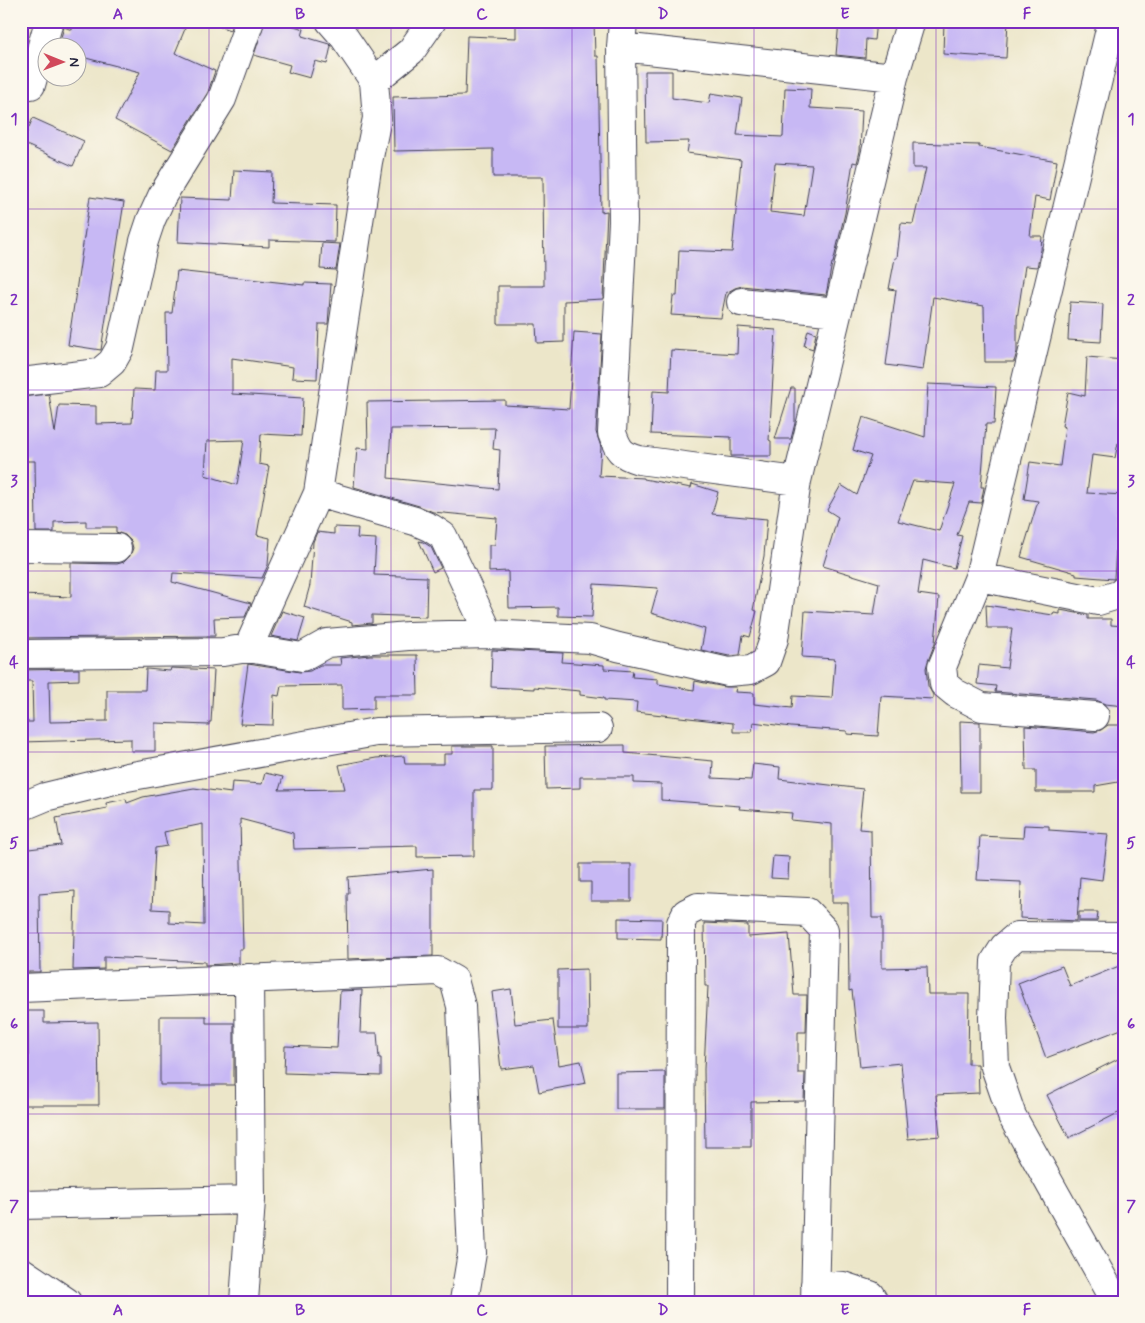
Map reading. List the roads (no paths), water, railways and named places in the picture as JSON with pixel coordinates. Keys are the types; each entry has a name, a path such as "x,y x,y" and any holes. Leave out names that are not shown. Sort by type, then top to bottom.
{"street":[{"path":"31,85 49,21"},
{"path":"21,382 98,373 112,362 120,348 144,241 151,220 162,196 222,99 250,21"},
{"path":"248,648 318,493 368,162 377,118 374,81 344,36 330,21"},
{"path":"374,81 411,51 432,21"},
{"path":"21,654 223,652 248,648 302,658 327,643 408,636 489,634 590,639 728,672 751,670 766,662 774,639 797,481 894,77 911,21"},
{"path":"1095,716 982,707 955,693 944,684 942,667 979,578 1112,21"},
{"path":"797,481 639,460 626,456 617,447 612,432 623,222 622,34 894,77"},
{"path":"741,302 837,312"},
{"path":"318,493 415,521 431,528 442,536 489,634"},
{"path":"21,547 117,548"},
{"path":"979,578 1098,601 1121,594 1124,590"},
{"path":"21,807 44,797 127,777 376,732 598,728"},
{"path":"680,1302 681,922 686,913 698,907 807,912 824,930 815,1293 843,1286 870,1295 874,1302"},
{"path":"1116,1302 1012,1116 995,1066 993,1018 995,961 1004,948 1017,936 1124,937"},
{"path":"21,988 438,970 454,980 461,1006 472,1253 464,1301"},
{"path":"244,1302 251,1200 248,978"},
{"path":"21,1205 251,1200"},
{"path":"21,1271 67,1302"}]}
